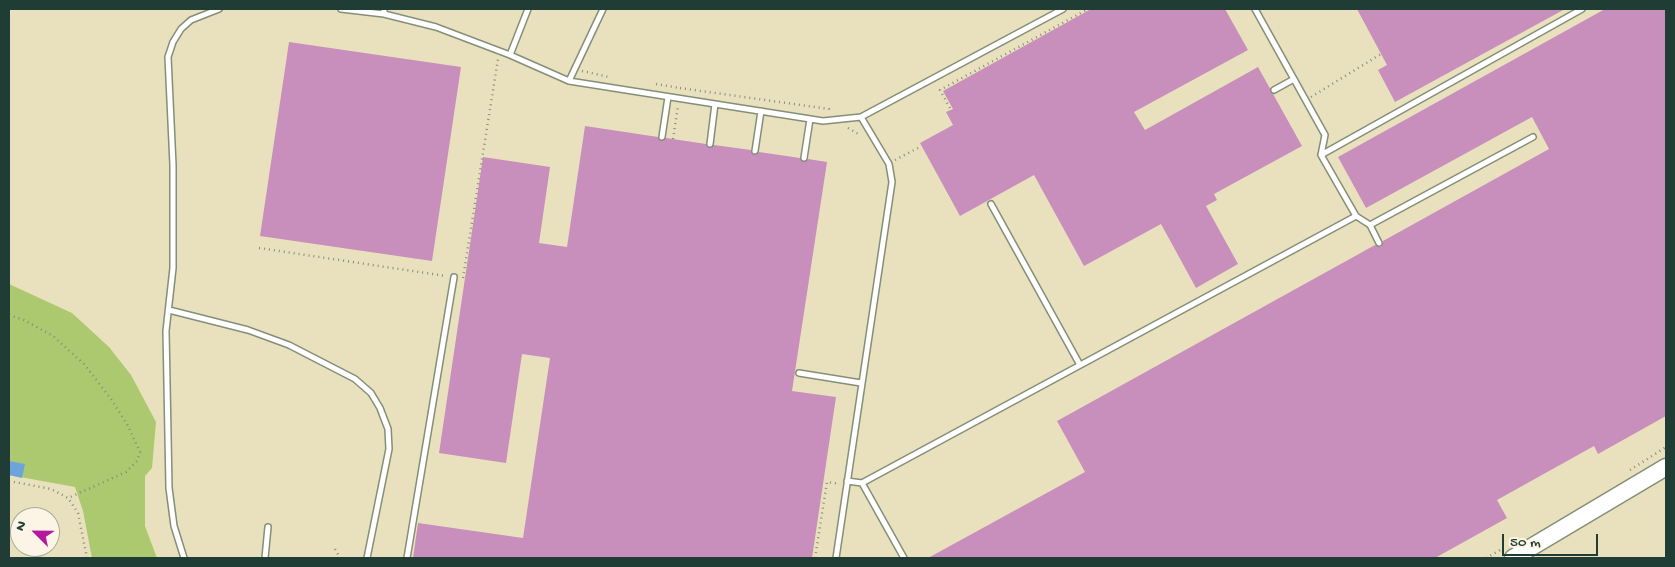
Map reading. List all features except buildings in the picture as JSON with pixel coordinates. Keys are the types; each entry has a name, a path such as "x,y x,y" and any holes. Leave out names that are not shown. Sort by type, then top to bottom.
{"main road":[{"path":"1513,558 1666,467"}],"lane":[{"path":"184,558 174,526 169,488 166,331 173,268 173,231 168,57 172,42 181,29 191,20 219,9"},
{"path":"341,9 384,11 436,27 510,55 569,81 823,121 861,117 1052,11 1062,9"},
{"path":"510,55 528,9"},
{"path":"569,81 603,9"},
{"path":"1255,9 1326,135 1321,155 1356,216 1370,226 1380,243"},
{"path":"1321,155 1582,9"},
{"path":"1274,90 1294,79"},
{"path":"662,137 668,97"},
{"path":"710,144 715,104"},
{"path":"755,151 761,111"},
{"path":"836,558 892,182 889,164 861,117"},
{"path":"804,158 810,119"},
{"path":"1370,226 1533,137"},
{"path":"991,204 1080,365"},
{"path":"846,483 862,483 1356,216"},
{"path":"407,558 454,277"},
{"path":"169,310 248,330 289,345 355,379 371,393 380,408 388,429 389,449 367,558"},
{"path":"799,373 861,383"},
{"path":"862,483 904,558"},
{"path":"265,558 268,527"}],"path":[{"path":"950,108 940,90 1088,9"},
{"path":"259,248 463,278 496,64 502,52"},
{"path":"1306,100 1381,54"},
{"path":"574,69 613,78"},
{"path":"652,84 680,88 673,139"},
{"path":"889,164 918,148"},
{"path":"9,315 24,320 53,336 84,364 128,426 140,452 138,461 126,472 68,498"},
{"path":"9,481 51,489 68,498 78,513 87,558"},
{"path":"815,558 827,482 846,483"},
{"path":"335,549 340,558"}],"green space":[{"path":"9,284 72,313 109,347 131,375 156,422 152,468 145,476 145,526 157,558 92,558 83,511 75,487 9,475"}],"water":[{"path":"9,461 25,464 22,478 9,475"}]}
